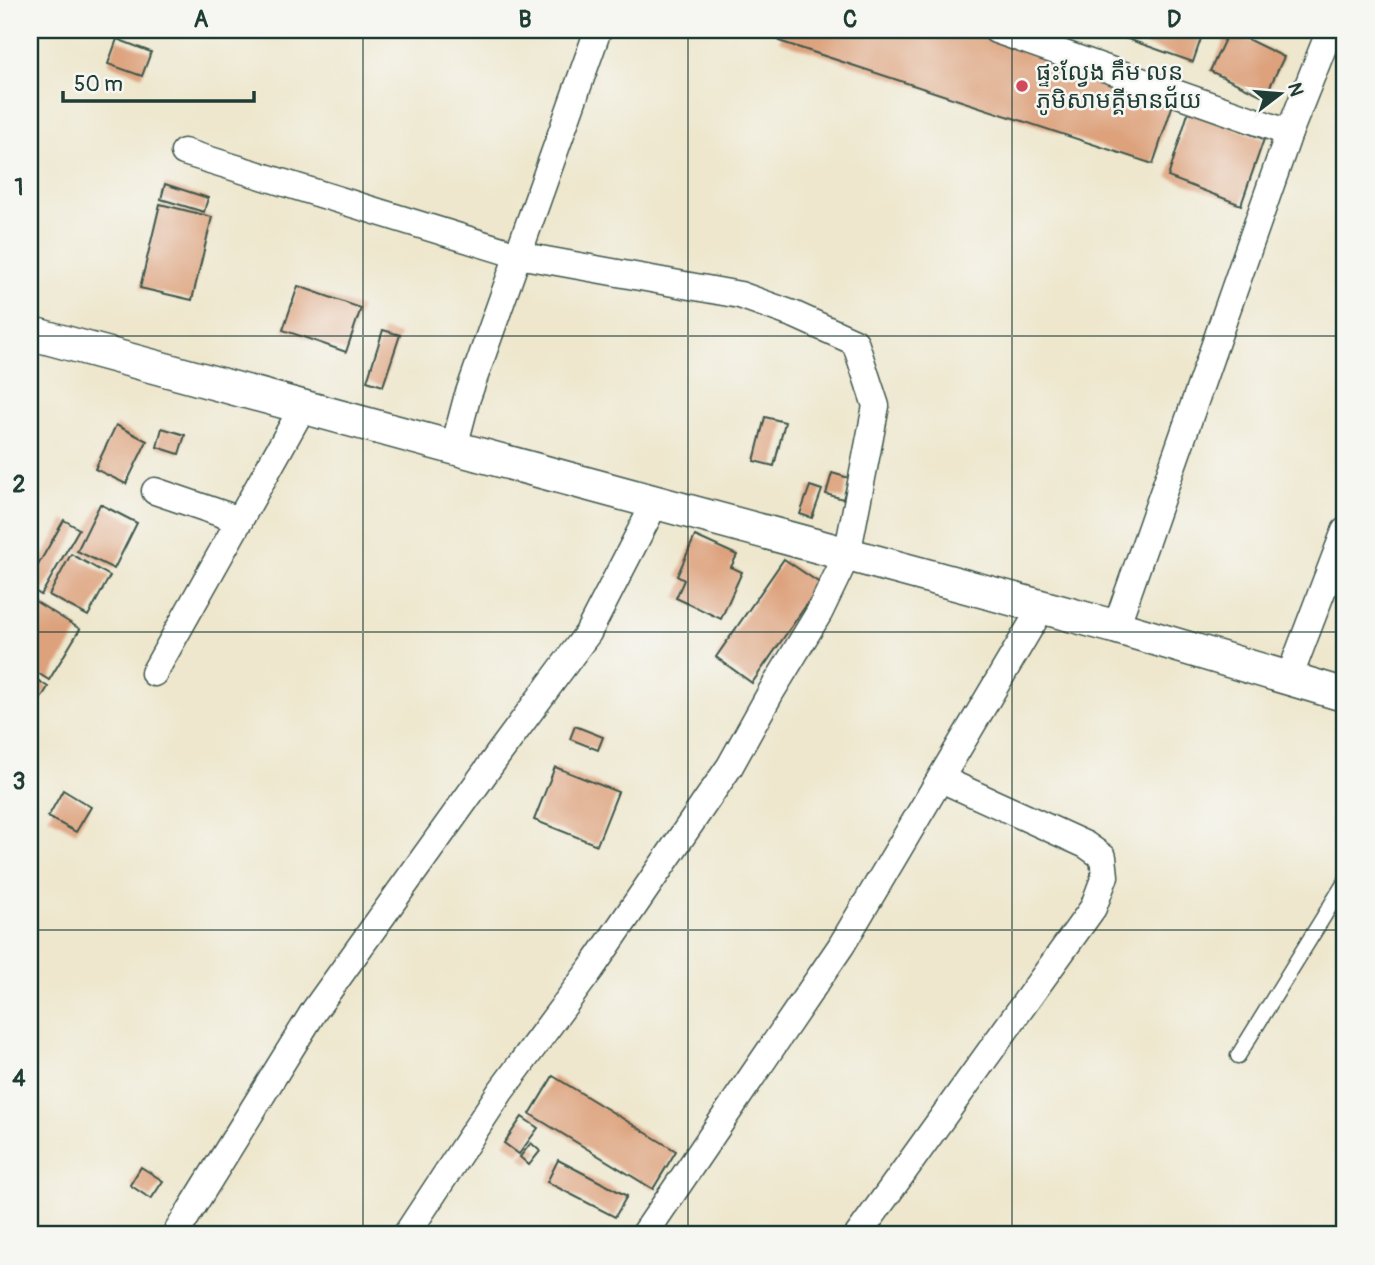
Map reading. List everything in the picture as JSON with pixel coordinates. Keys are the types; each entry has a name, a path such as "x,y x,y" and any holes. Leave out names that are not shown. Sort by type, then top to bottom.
{"street":[{"path":"454,447 467,398 598,30"},
{"path":"996,30 1289,133"},
{"path":"1116,627 1289,133 1330,30"},
{"path":"184,152 517,255 740,295 795,315 855,342 876,406 847,555 820,613 771,692 730,766 592,969 500,1092 407,1235"},
{"path":"35,338 656,501 1116,627 1345,695"},
{"path":"155,673 303,407"},
{"path":"155,491 240,520"},
{"path":"174,1235 314,1012 587,633 656,501"},
{"path":"1289,678 1345,531"},
{"path":"644,1235 841,946 1042,607"},
{"path":"858,1235 1093,908 1105,876 1103,857 1086,845 941,779"}],"lane":[{"path":"1238,1056 1345,883"}],"building":[{"name":"ផ្ទះល្វែង គឹម លន ភូមិសាមគ្គីមានជ័យ","path":"783,30 964,30 1174,101 1153,164 779,41"},
{"name":"ផ្ទះល្វែង គឹម លន ភូមិសាមគ្គីមានជ័យ","path":"1102,30 1204,30 1193,62"},
{"name":"ផ្ទះល្វែង គឹម លន ភូមិសាមគ្គីមានជ័យ","path":"1229,30 1284,57 1265,97 1210,71"},
{"path":"117,39 151,52 142,76 108,64"},
{"name":"ផ្ទះល្វែង គឹម លន ភូមិសាមគ្គីមានជ័យ","path":"1189,110 1264,139 1241,205 1168,177"},
{"path":"165,184 208,198 204,212 161,199"},
{"path":"160,204 212,217 192,300 140,288"},
{"path":"298,286 361,308 346,352 283,330"},
{"path":"383,330 400,335 383,386 367,381"},
{"path":"765,417 785,422 774,466 754,461"},
{"path":"116,425 147,441 126,484 95,469"},
{"path":"162,428 185,435 179,454 157,447"},
{"path":"832,473 849,478 843,499 826,494"},
{"path":"810,486 822,490 812,518 800,514"},
{"path":"100,504 137,523 114,569 77,551"},
{"path":"64,520 79,529 41,595 30,588 30,579"},
{"path":"695,536 737,555 731,567 742,572 721,619 676,598 684,580 677,576"},
{"path":"71,554 110,576 88,616 49,595"},
{"path":"784,559 821,584 752,683 716,657"},
{"path":"30,598 80,629 49,680 30,668"},
{"path":"30,675 48,687 30,716"},
{"path":"575,726 603,737 598,750 570,739"},
{"path":"555,767 618,792 597,845 534,820"},
{"path":"63,790 91,807 76,832 48,817"},
{"path":"553,1076 676,1151 653,1189 530,1114"},
{"path":"522,1117 538,1128 519,1154 504,1143"},
{"path":"531,1143 540,1151 529,1165 520,1157"},
{"path":"558,1160 627,1196 615,1217 547,1182"},
{"path":"141,1167 163,1181 151,1199 130,1185"}],"place":[{"name":"ផ្ទះល្វែង គឹម លន ភូមិសាមគ្គីមានជ័យ","path":"1022,86"}]}
